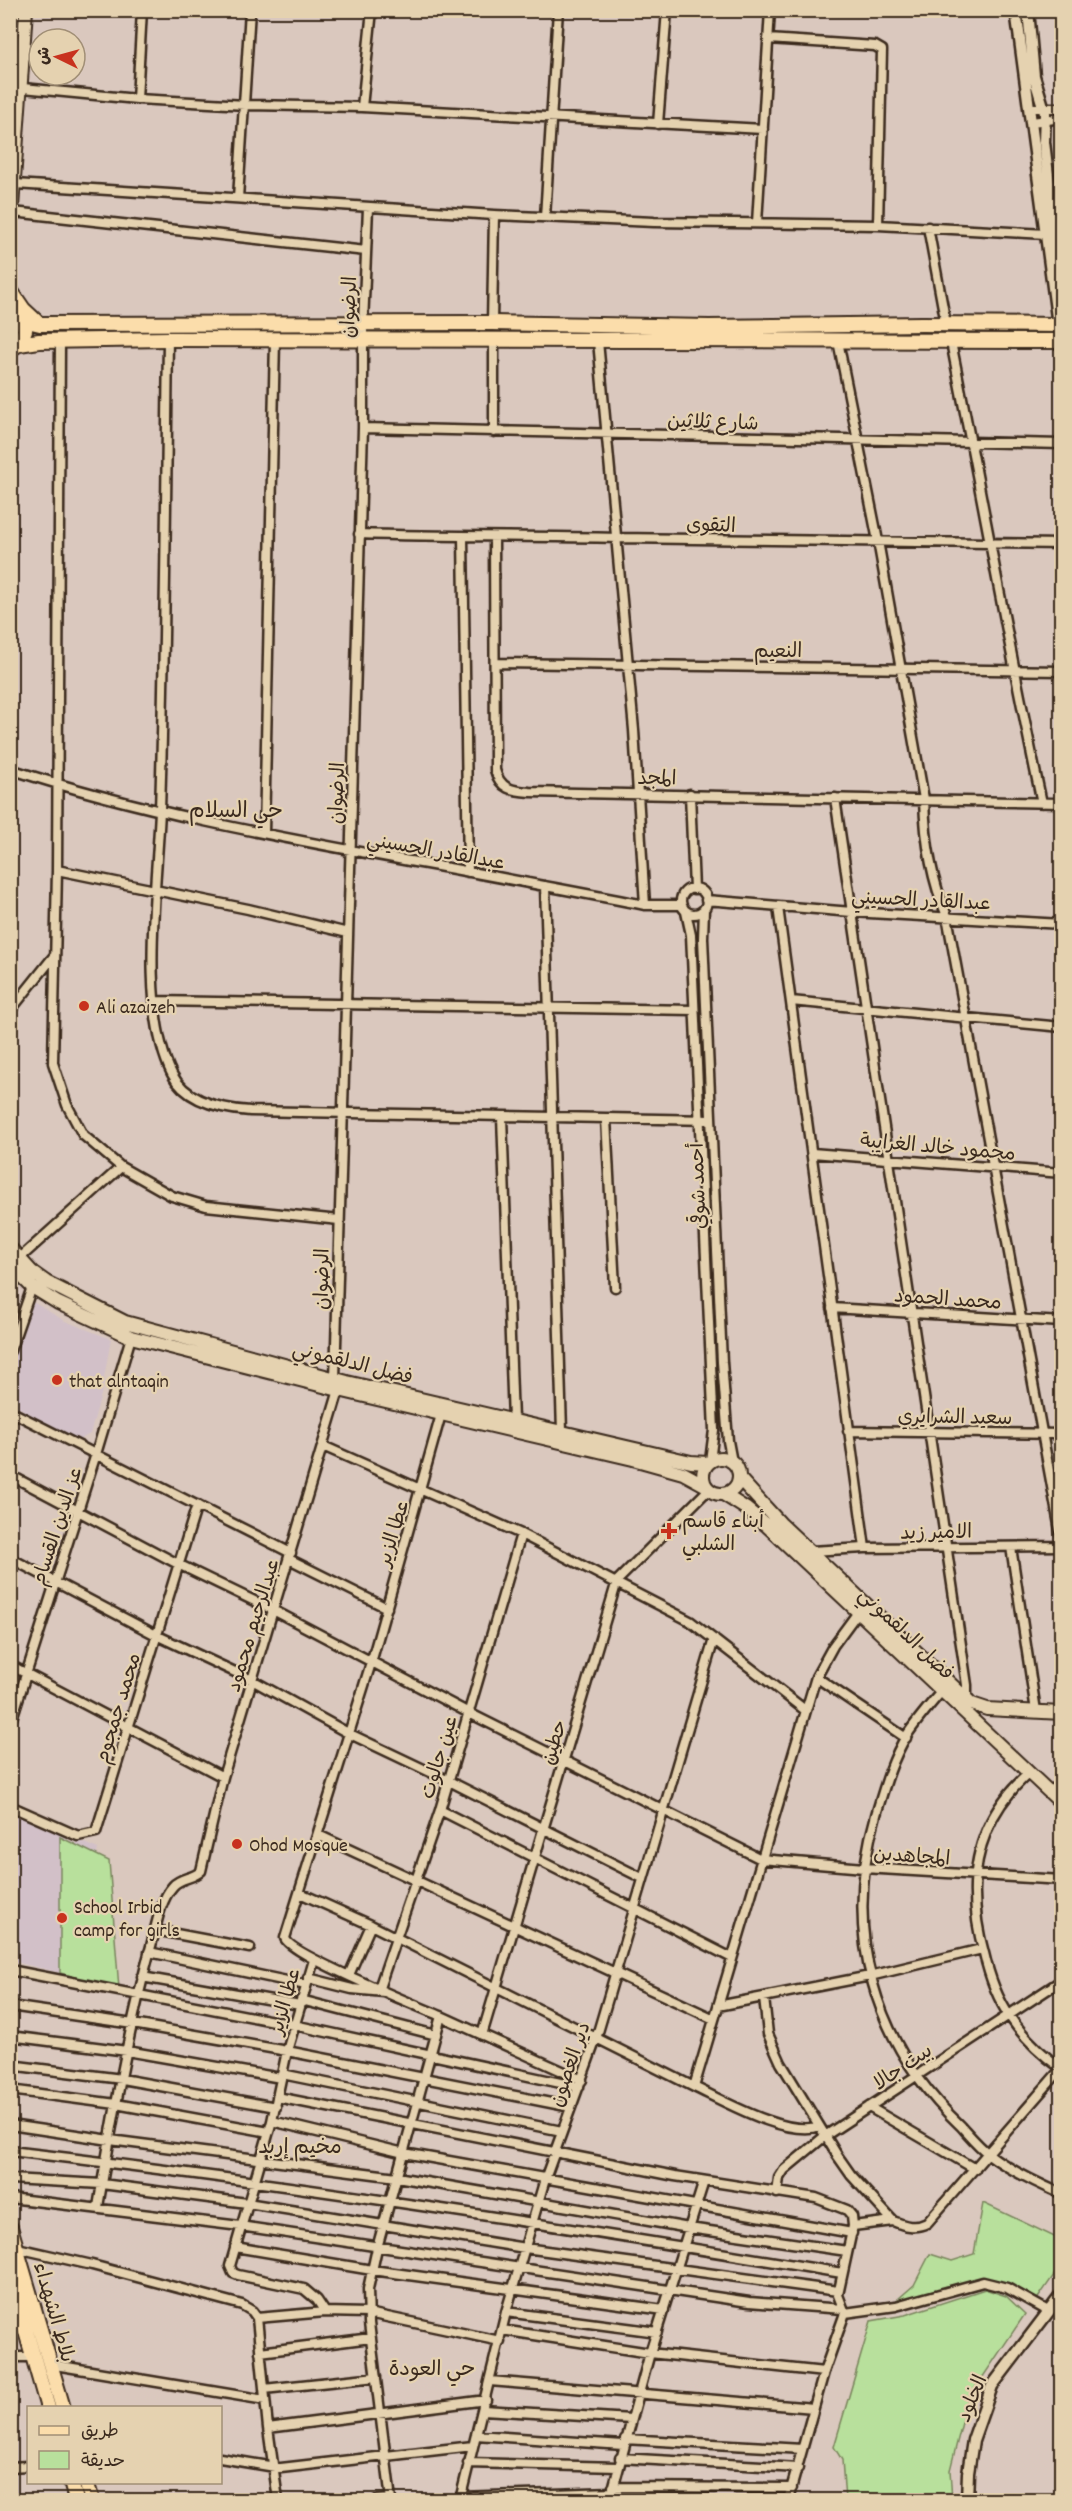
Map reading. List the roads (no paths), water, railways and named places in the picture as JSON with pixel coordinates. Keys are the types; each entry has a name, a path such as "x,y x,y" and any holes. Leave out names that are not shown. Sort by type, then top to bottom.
{"main road":[{"path":"10,236 23,88 26,10"},
{"path":"10,20 11,12"},
{"path":"10,290 23,309 40,324"},
{"path":"15,311 40,324 492,323 709,327 1060,325"},
{"path":"14,348 25,330 15,311"},
{"path":"39,341 37,334 40,324"},
{"path":"922,324 922,341"},
{"path":"14,348 39,341 168,339 1062,341"},
{"name":"فضل الدلقموني","path":"10,1248 15,1261 32,1287 86,1318 131,1337 443,1409 678,1471 707,1488"},
{"name":"فضل الدلقموني","path":"15,1261 54,1288 125,1322 337,1385"},
{"name":"فضل الدلقموني","path":"443,1409 513,1420 691,1462 709,1462"},
{"path":"739,1478 734,1489 723,1494 707,1488 702,1476 709,1462 724,1458 732,1462 739,1478 754,1496 976,1707 1062,1713"},
{"name":"فضل الدلقموني","path":"723,1494 751,1512 1062,1804"},
{"path":"981,1729 977,1717 981,1711 987,1709"},
{"name":"بلاط الشهداء","path":"10,2227 14,2250 62,2406"},
{"path":"10,2276 47,2406"},
{"path":"72,2484 76,2500"},
{"path":"87,2484 92,2500"}],"street":[{"path":"137,99 142,10"},
{"path":"238,198 246,105 250,10"},
{"path":"362,107 372,10"},
{"path":"545,217 558,10"},
{"path":"658,124 667,10"},
{"path":"757,223 770,10"},
{"path":"1016,10 1032,122 1062,288"},
{"path":"1028,10 1034,76 1044,108 1044,142 1060,325"},
{"path":"768,39 875,46 882,50 878,225"},
{"path":"23,88 137,99 246,105 362,107 763,129"},
{"path":"1030,108 1062,108"},
{"path":"1032,122 1062,118"},
{"path":"15,184 494,215 878,225 1054,237"},
{"name":"الرضوان","path":"337,1385 339,1220 344,1113 363,428 363,324 368,208"},
{"path":"13,212 366,251"},
{"path":"492,323 494,215"},
{"path":"928,227 946,324"},
{"path":"168,339 160,811 153,966 158,1035 171,1072 179,1086 196,1098 236,1110 711,1120"},
{"path":"264,833 275,340"},
{"path":"60,341 58,784 53,1063 67,1105 83,1135 121,1167 172,1196 206,1206 339,1220"},
{"path":"494,341 494,432"},
{"path":"598,341 639,794 645,905"},
{"path":"838,341 878,541 898,668 924,800 925,833 930,860 937,894 947,916 1062,1541"},
{"path":"951,342 1042,802"},
{"name":"شارع ثلاثين","path":"363,428 1062,444"},
{"name":"التقوى","path":"359,534 494,538 616,537 748,541 1062,544"},
{"path":"463,537 468,873"},
{"name":"المجد","path":"494,538 495,770 501,784 510,789 530,792 1062,803"},
{"name":"النعيم","path":"495,663 1014,669 1062,672"},
{"name":"عبدالقادر الحسيني","path":"11,769 160,811 350,851 645,905 684,908"},
{"path":"690,794 694,889"},
{"path":"834,798 913,1312 967,1685 967,1700"},
{"path":"57,870 156,889 348,933"},
{"path":"545,886 562,1431"},
{"path":"694,889 701,891 705,904 698,914 684,908 684,893 694,889"},
{"name":"عبدالقادر الحسيني","path":"705,904 1062,924"},
{"name":"أحمد شوقي","path":"705,904 703,938 722,1362 728,1441 732,1462"},
{"path":"778,907 865,1548"},
{"name":"أحمد شوقي","path":"684,908 692,935 714,1430 709,1462"},
{"path":"10,1011 55,956"},
{"path":"155,1001 694,1010"},
{"path":"791,1001 1062,1027"},
{"path":"502,1117 513,1420"},
{"path":"606,1119 615,1287"},
{"name":"محمود خالد الغرايبة","path":"812,1153 1062,1173"},
{"path":"15,1261 121,1167"},
{"path":"10,1351 32,1287"},
{"name":"محمد الحمود","path":"832,1308 1062,1322"},
{"name":"عز الدين القسام","path":"10,1725 131,1337"},
{"name":"عبدالرحيم محمود","path":"155,1930 172,1886 201,1871 223,1777 323,1446 337,1385"},
{"name":"عطا الزير","path":"325,2312 318,2300 304,2289 233,2273 230,2266 262,2158 277,2102 287,2051 314,1960 285,1941 371,1663 443,1409"},
{"path":"10,1411 197,1505 387,1608"},
{"name":"سعيد الشرايري","path":"848,1431 1062,1434"},
{"path":"323,1446 422,1488 617,1581 690,1621 805,1710"},
{"path":"10,1475 371,1663 761,1859"},
{"name":"حطين","path":"482,2036 617,1581 707,1488"},
{"name":"محمد جمجوم","path":"10,1806 78,1836 96,1832 197,1505"},
{"name":"عين جالوت","path":"379,1988 440,1810 521,1534"},
{"path":"1011,1546 1036,1711"},
{"name":"الامير زيد","path":"810,1551 865,1548 1062,1546"},
{"path":"10,1558 156,1635 252,1680 348,1733 448,1780 544,1831 642,1878"},
{"path":"694,2087 816,1677 833,1646 858,1612"},
{"name":"دير الغصون","path":"460,2499 506,2312 532,2222 545,2179 596,2039 714,1639"},
{"path":"10,1665 223,1777"},
{"path":"816,1677 906,1738"},
{"path":"941,1692 906,1738 880,1802 870,1834 864,1868 862,1933 870,1976 887,2024 915,2076 949,2116 988,2154 1012,2170 1062,2194"},
{"path":"272,2121 404,2152 696,2206 852,2229 893,2221 912,2227 927,2223 1061,2069 1032,2045 1008,2015 993,1983 982,1949 976,1919 975,1875 981,1846 992,1818 1008,1794 1029,1773"},
{"path":"440,1810 732,1958"},
{"path":"318,1835 714,2019"},
{"name":"المجاهدين","path":"761,1859 864,1868 1062,1880"},
{"path":"300,1893 371,1925 694,2087 764,2118 793,2128 810,2129 819,2126"},
{"path":"349,1974 371,1925"},
{"path":"98,2207 138,1995 155,1930 250,1948"},
{"path":"718,2006 870,1976 982,1949"},
{"path":"149,1952 352,1989 388,1992"},
{"path":"314,1960 441,2016 580,2084"},
{"path":"10,1970 580,2084"},
{"path":"142,1977 301,2003 436,2035"},
{"name":"بيت جالا","path":"777,2193 779,2178 784,2170 825,2136 1062,1980"},
{"path":"764,1998 766,2025 771,2041 819,2126 851,2175 893,2221"},
{"path":"10,2006 133,2024 287,2051 571,2107"},
{"path":"377,2500 391,2500 368,2313 368,2289 410,2124 441,2016"},
{"path":"10,2036 127,2051 281,2076 562,2131"},
{"path":"10,2065 122,2079 410,2124 704,2181 816,2198 838,2205 852,2216 852,2229 838,2291 838,2298 844,2311 824,2372 788,2500"},
{"path":"10,2090 116,2104 269,2132"},
{"path":"869,2107 975,2169"},
{"path":"10,2125 397,2177 689,2228 847,2251"},
{"path":"10,2151 254,2181 532,2222 842,2273"},
{"path":"10,2179 102,2184 247,2203 525,2248 838,2291"},
{"path":"612,2493 638,2392 704,2181"},
{"path":"10,2198 240,2226 749,2302 844,2311 904,2304 983,2282 1007,2288 1048,2311"},
{"path":"235,2247 372,2271 664,2310"},
{"path":"14,2250 92,2265 242,2305 257,2318 278,2500"},
{"name":"الخلود","path":"967,2500 968,2473 974,2440 992,2386 1062,2294"},
{"path":"257,2318 325,2312 368,2313 500,2341"},
{"path":"506,2312 657,2332"},
{"path":"502,2330 650,2353 824,2372"},
{"path":"260,2352 371,2338"},
{"path":"10,2357 33,2357"},
{"path":"49,2364 265,2400"},
{"path":"264,2389 376,2377"},
{"path":"490,2381 814,2408"},
{"path":"268,2428 486,2400"},
{"path":"483,2410 631,2419"},
{"path":"476,2435 802,2449"},
{"path":"222,2458 274,2467 473,2446"},
{"path":"468,2463 619,2463 798,2468"},
{"path":"10,2466 27,2466"},
{"path":"460,2499 792,2488"}],"place":[{"name":"Ali azaizeh","path":"84,1006"},
{"name":"that alntaqin","path":"57,1380"},
{"name":"أبناء قاسم الشلبي","path":"669,1531"},
{"name":"Ohod Mosque","path":"237,1844"},
{"name":"School Irbid camp for girls","path":"62,1918"}],"district":[{"name":"حي السلام","path":"236,809"},
{"name":"مخيم إربد","path":"300,2146"},
{"name":"حي العودة","path":"432,2368"}]}
